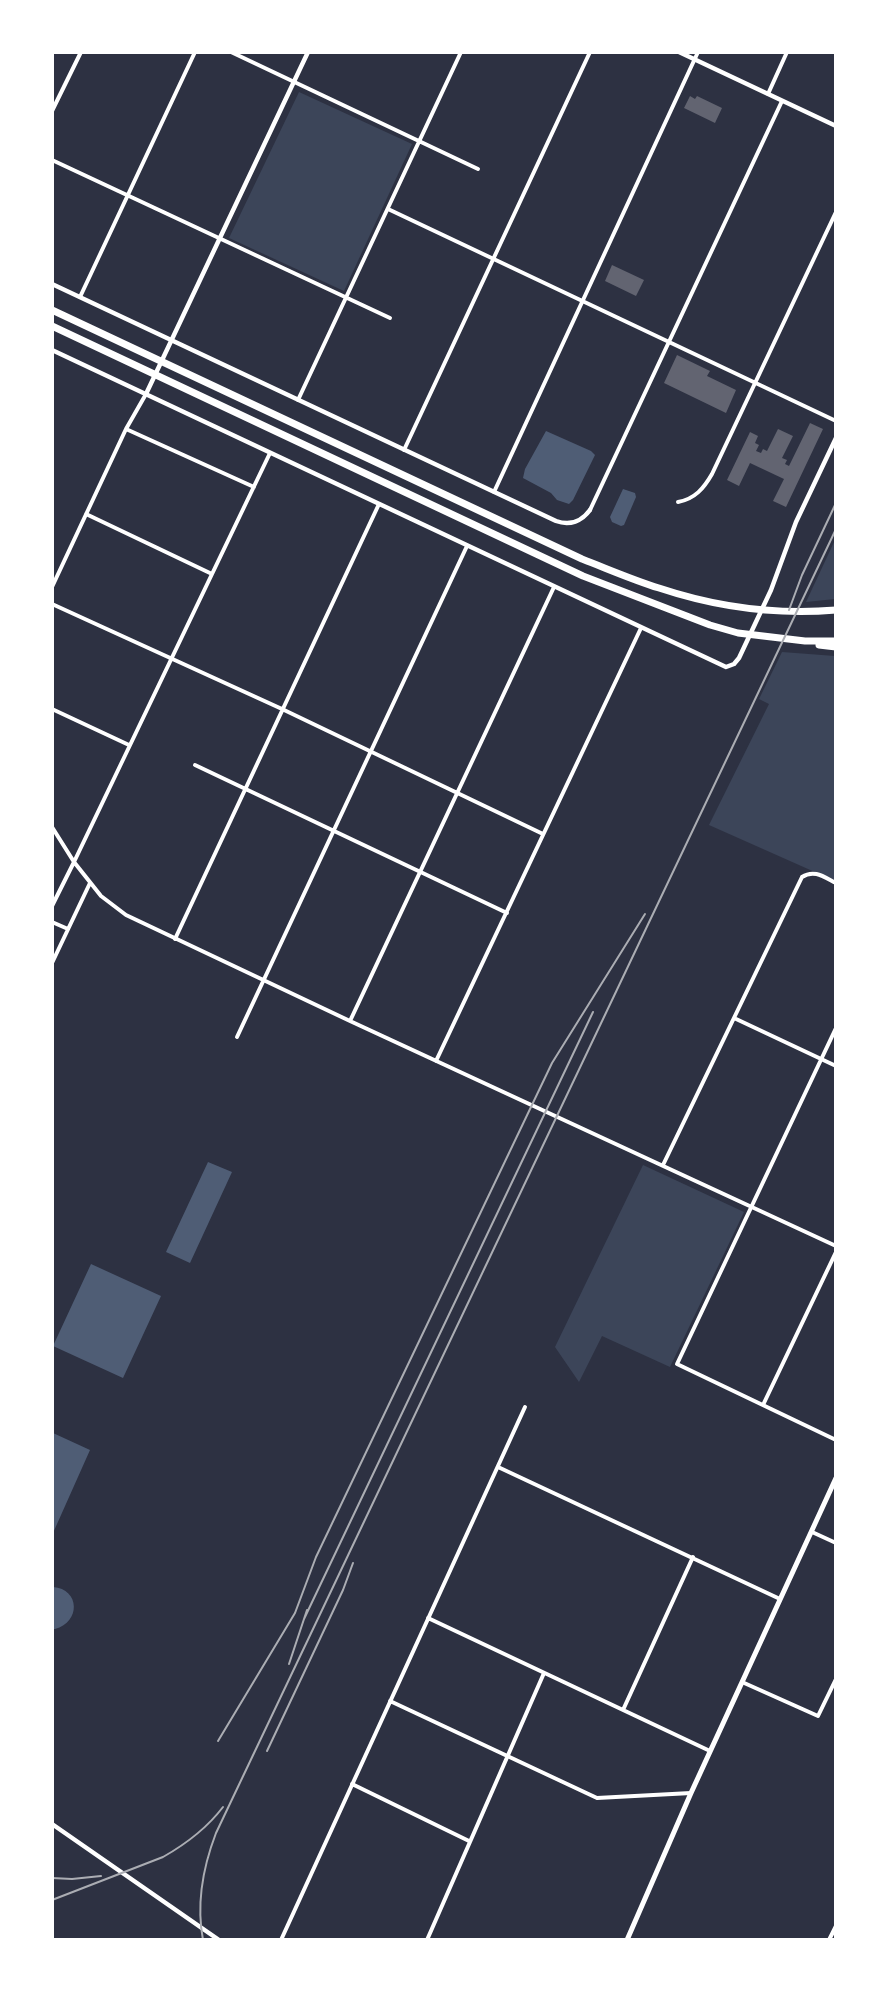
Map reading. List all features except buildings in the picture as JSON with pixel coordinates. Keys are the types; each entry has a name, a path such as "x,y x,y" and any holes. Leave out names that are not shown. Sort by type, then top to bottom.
{"highway":[{"path":"52,310 582,559 659,588 752,610 814,612 836,610"},
{"path":"52,326 583,576 700,622 738,633 835,644"}],"main road":[{"path":"627,1940 710,1751 836,1478"}],"street":[{"path":"52,111 81,52"},
{"path":"80,297 195,52"},
{"path":"231,52 478,168"},
{"path":"52,587 308,52"},
{"path":"298,400 461,52"},
{"path":"404,450 590,52"},
{"path":"679,52 836,126"},
{"path":"494,492 688,78 698,52"},
{"path":"768,94 787,52"},
{"path":"52,284 562,523 581,519 590,510 782,101"},
{"path":"52,160 390,318"},
{"path":"388,209 836,421"},
{"path":"678,502 691,498 708,482 836,212"},
{"path":"53,352 726,666 734,664 739,658 771,590 796,522 836,438"},
{"path":"126,429 254,487"},
{"path":"52,906 270,453"},
{"path":"175,939 379,504"},
{"path":"87,514 212,574"},
{"path":"237,1036 467,546"},
{"path":"350,1022 554,586"},
{"path":"52,604 282,709 543,834"},
{"path":"436,1061 641,628"},
{"path":"52,709 129,745"},
{"path":"195,765 507,913"},
{"path":"52,827 90,883 120,912 350,1022 836,1246"},
{"path":"663,1165 802,876 808,873 816,874 836,883"},
{"path":"52,963 90,883"},
{"path":"52,922 68,929"},
{"path":"734,1018 836,1066"},
{"path":"836,1028 677,1364 836,1440"},
{"path":"763,1405 836,1252"},
{"path":"281,1940 525,1407"},
{"path":"498,1467 780,1599"},
{"path":"811,1531 836,1543"},
{"path":"623,1710 693,1557"},
{"path":"428,1618 710,1751"},
{"path":"427,1940 544,1673"},
{"path":"742,1682 818,1716 836,1679"},
{"path":"390,1701 597,1798 691,1793"},
{"path":"352,1784 469,1840"},
{"path":"52,1824 219,1940"},
{"path":"829,1940 836,1926"}],"shaded area":[{"path":"299,92 412,144 344,291 229,238"},
{"path":"546,431 591,451 595,455 569,504 557,500 551,493 523,478 525,469"},
{"path":"623,489 635,493 636,497 624,525 621,526 612,522 610,517"},
{"path":"835,540 835,599 806,602"},
{"path":"782,652 835,656 835,881 709,825 769,704 759,699"},
{"path":"208,1162 232,1172 190,1263 166,1252"},
{"path":"643,1165 744,1212 670,1367 602,1336 579,1382 555,1347"},
{"path":"91,1264 161,1296 123,1378 53,1346"},
{"path":"53,1433 90,1450 53,1533"},
{"path":"53,1587 68,1593 74,1606 69,1620 55,1629 53,1629"}],"railway":[{"path":"789,610 802,575 836,503"},
{"path":"203,1940 200,1912 202,1885 216,1833 836,529"},
{"path":"218,1741 295,1613 316,1557 552,1063 645,914"},
{"path":"304,1619 593,1012"},
{"path":"267,1751 343,1590 353,1563"},
{"path":"289,1664 307,1610"},
{"path":"52,1900 163,1857 196,1835 223,1807"},
{"path":"52,1878 72,1879 101,1876"}]}
